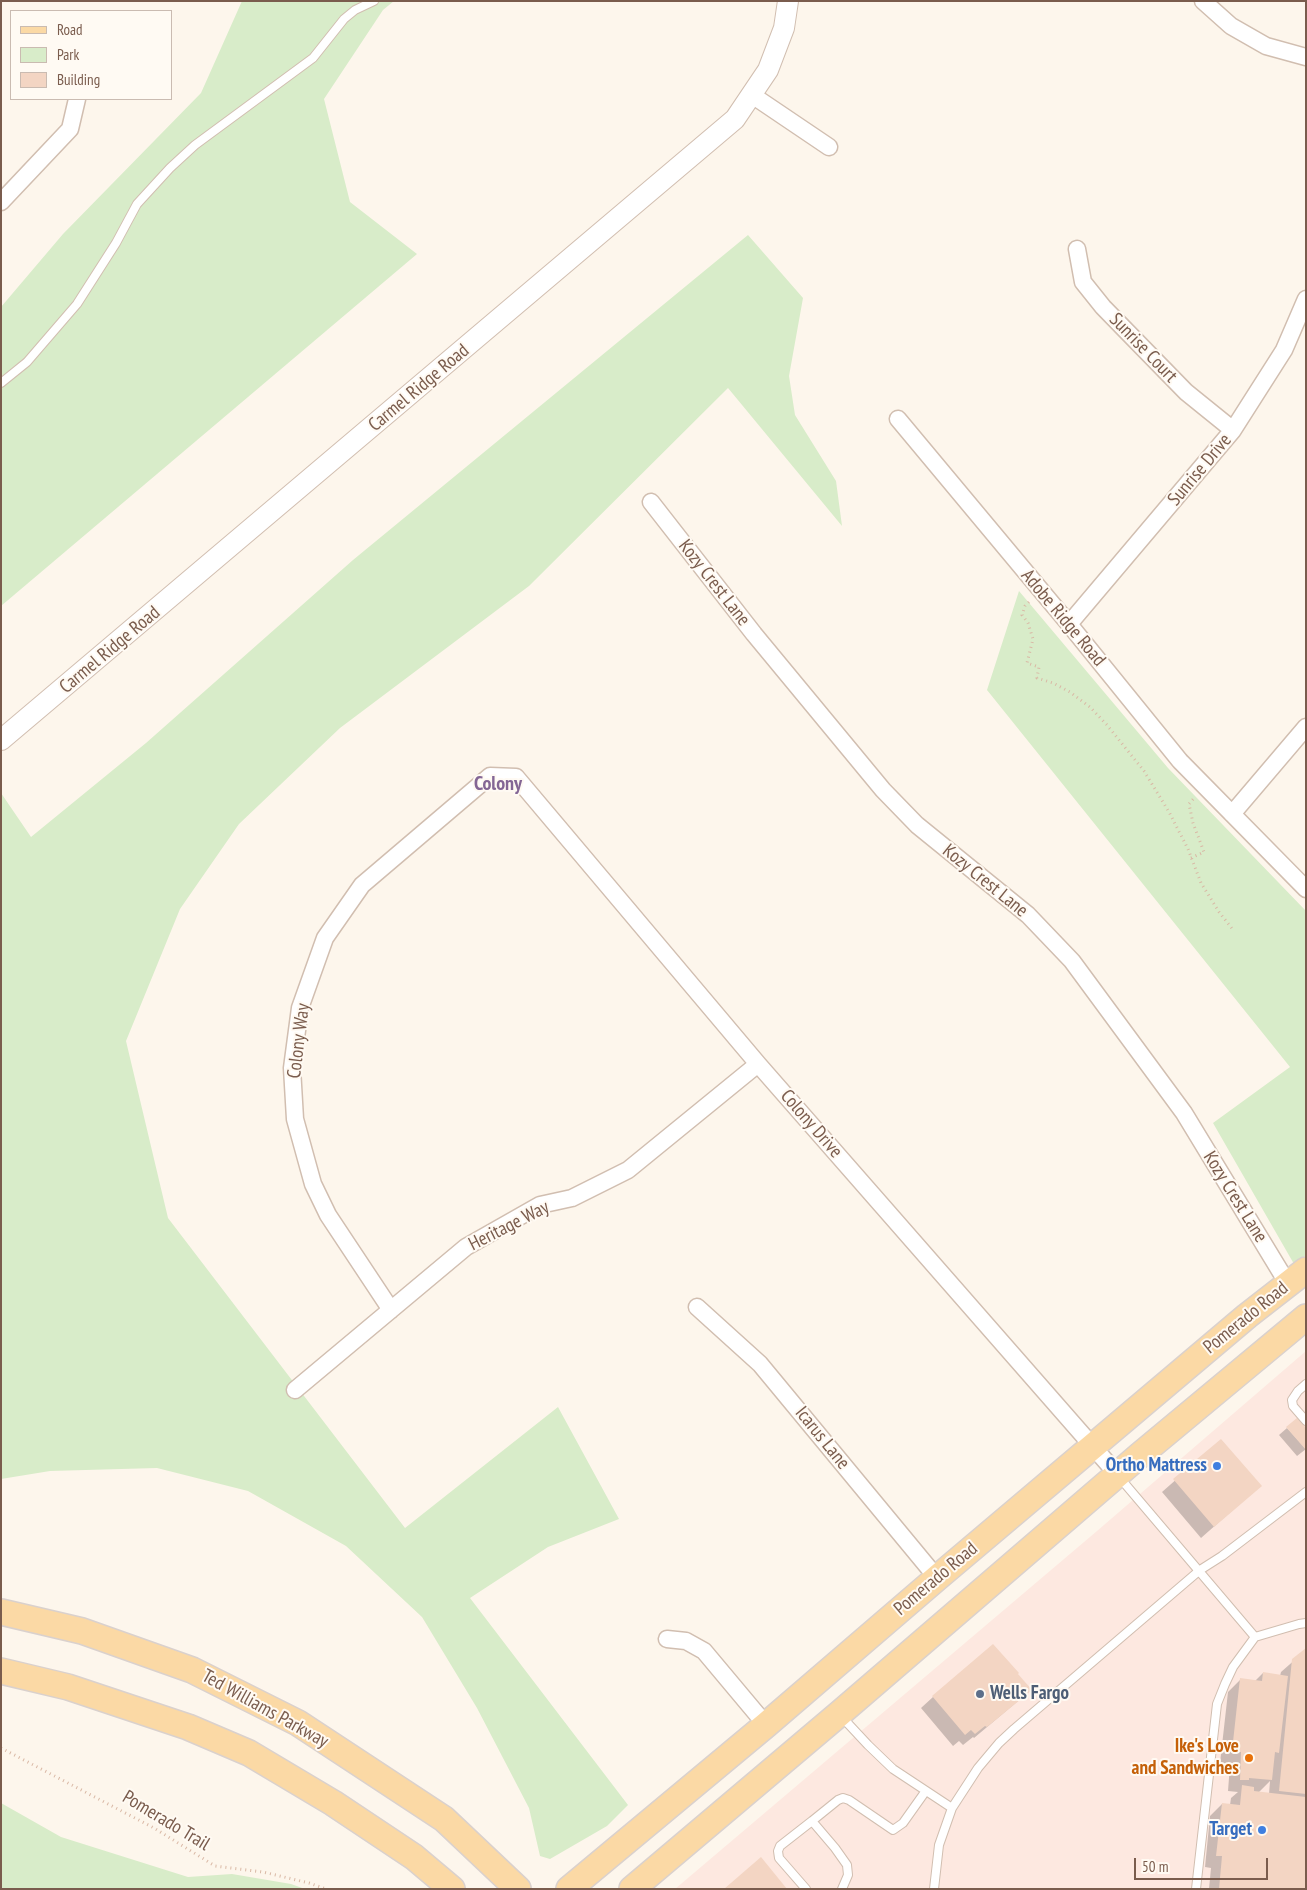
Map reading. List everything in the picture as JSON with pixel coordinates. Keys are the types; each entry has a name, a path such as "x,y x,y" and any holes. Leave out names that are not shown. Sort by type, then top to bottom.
{"main road":[{"name":"Pomerado Road","path":"568,1889 766,1725 1247,1316 1297,1277"},
{"name":"Pomerado Road","path":"632,1889 839,1714 1117,1474 1306,1317"},
{"name":"Ted Williams Parkway","path":"1,1612 82,1632 192,1670 298,1723 444,1819 518,1889"},
{"path":"1,1671 68,1687 188,1727 249,1753 333,1803 407,1852 452,1889"}],"street":[{"name":"Carmel Ridge Road","path":"1,740 736,119 768,70 784,28 788,1"},
{"path":"1203,1 1231,26 1266,46 1306,57"},
{"path":"752,95 829,147"},
{"path":"1,202 70,129 77,100"},
{"name":"Sunrise Court","path":"1077,249 1083,282 1103,307 1186,392 1233,430"},
{"name":"Sunrise Drive","path":"1069,624 1233,430 1284,350 1306,299"},
{"name":"Adobe Ridge Road","path":"898,419 1069,624 1180,761 1306,889"},
{"name":"Kozy Crest Lane","path":"651,502 754,634 883,790 916,825 1028,915 1072,961 1184,1113 1297,1277"},
{"path":"1232,814 1306,727"},
{"name":"Colony Way","path":"391,1310 328,1214 313,1184 294,1111 292,1068 300,1008 325,938 362,885 490,776 505,776"},
{"name":"Colony Drive","path":"505,776 516,777 758,1064 1117,1474"},
{"name":"Heritage Way","path":"295,1390 466,1247 540,1205 572,1198 628,1170 758,1064"},
{"name":"Icarus Lane","path":"697,1307 760,1364 937,1578"},
{"path":"667,1639 686,1641 704,1651 766,1725"}],"lane":[{"path":"1,383 27,362 77,304 112,250 137,204 184,154 313,58 344,19 355,10 374,1"},
{"path":"1306,1384 1298,1390 1292,1400 1293,1406 1306,1421"},
{"path":"1117,1474 1255,1637"},
{"path":"934,1889 939,1845 952,1808 978,1768 1014,1729 1200,1570 1222,1556 1306,1492"},
{"path":"1196,1889 1217,1704 1233,1667 1255,1637 1306,1623"},
{"path":"839,1714 885,1762 925,1792 952,1808"},
{"path":"806,1889 779,1858 778,1851 780,1846 843,1798 849,1800 893,1830 903,1823 925,1792"},
{"path":"812,1821 847,1865 848,1875 842,1889"}],"path":[{"path":"1041,591 1025,606 1022,615 1028,623 1032,639 1027,663 1039,667 1037,678 1053,683 1070,692 1090,707 1120,740 1144,771 1169,812 1192,858 1201,883 1219,912 1234,931"},
{"path":"1192,858 1204,852 1193,822 1189,804 1206,787"},
{"name":"Pomerado Trail","path":"1,1748 154,1828 215,1866 263,1872 309,1882 326,1889"}],"shaded area":[{"path":"1306,1351 1306,1889 675,1889 1097,1531"}],"green space":[{"path":"242,1 394,1 383,10 324,99 350,202 417,254 1,606 1,307 63,234 201,93"},
{"path":"748,235 803,298 789,376 795,415 836,481 842,526 728,388 529,586 340,728 239,824 180,909 126,1041 168,1218 405,1528 558,1407 619,1519 548,1547 470,1598 628,1805 607,1826 550,1859 540,1856 529,1808 477,1708 422,1617 346,1546 248,1491 157,1468 50,1471 1,1479 1,793 31,837 146,743 353,560"},
{"path":"1019,591 1168,768 1306,911 1306,1255 1294,1264 1213,1123 1290,1067 987,690"},
{"path":"1,1803 61,1837 188,1877 232,1874 291,1884 305,1889 1,1889"}],"building":[{"path":"1297,1418 1306,1428 1306,1450 1286,1427"},
{"path":"1221,1439 1262,1486 1214,1527 1173,1479"},
{"path":"993,1644 1032,1690 987,1727 985,1726 975,1734 971,1730 965,1735 932,1696"},
{"path":"1306,1648 1306,1794 1279,1791 1292,1659"},
{"path":"1263,1672 1288,1676 1279,1753 1275,1752 1272,1780 1249,1778 1249,1780 1240,1780 1241,1752 1232,1751 1240,1678 1262,1681"},
{"name":"Target","path":"1242,1785 1254,1787 1254,1791 1306,1797 1306,1889 1219,1889 1222,1856 1216,1856 1222,1803 1240,1805"},
{"path":"761,1857 787,1889 724,1889"}],"place":[{"name":"Ortho Mattress","path":"1217,1466"},
{"name":"Wells Fargo","path":"980,1694"},
{"name":"Ike's Love and Sandwiches","path":"1249,1758"},
{"name":"Target","path":"1262,1830"}],"district":[{"name":"Colony","path":"498,784"}]}
